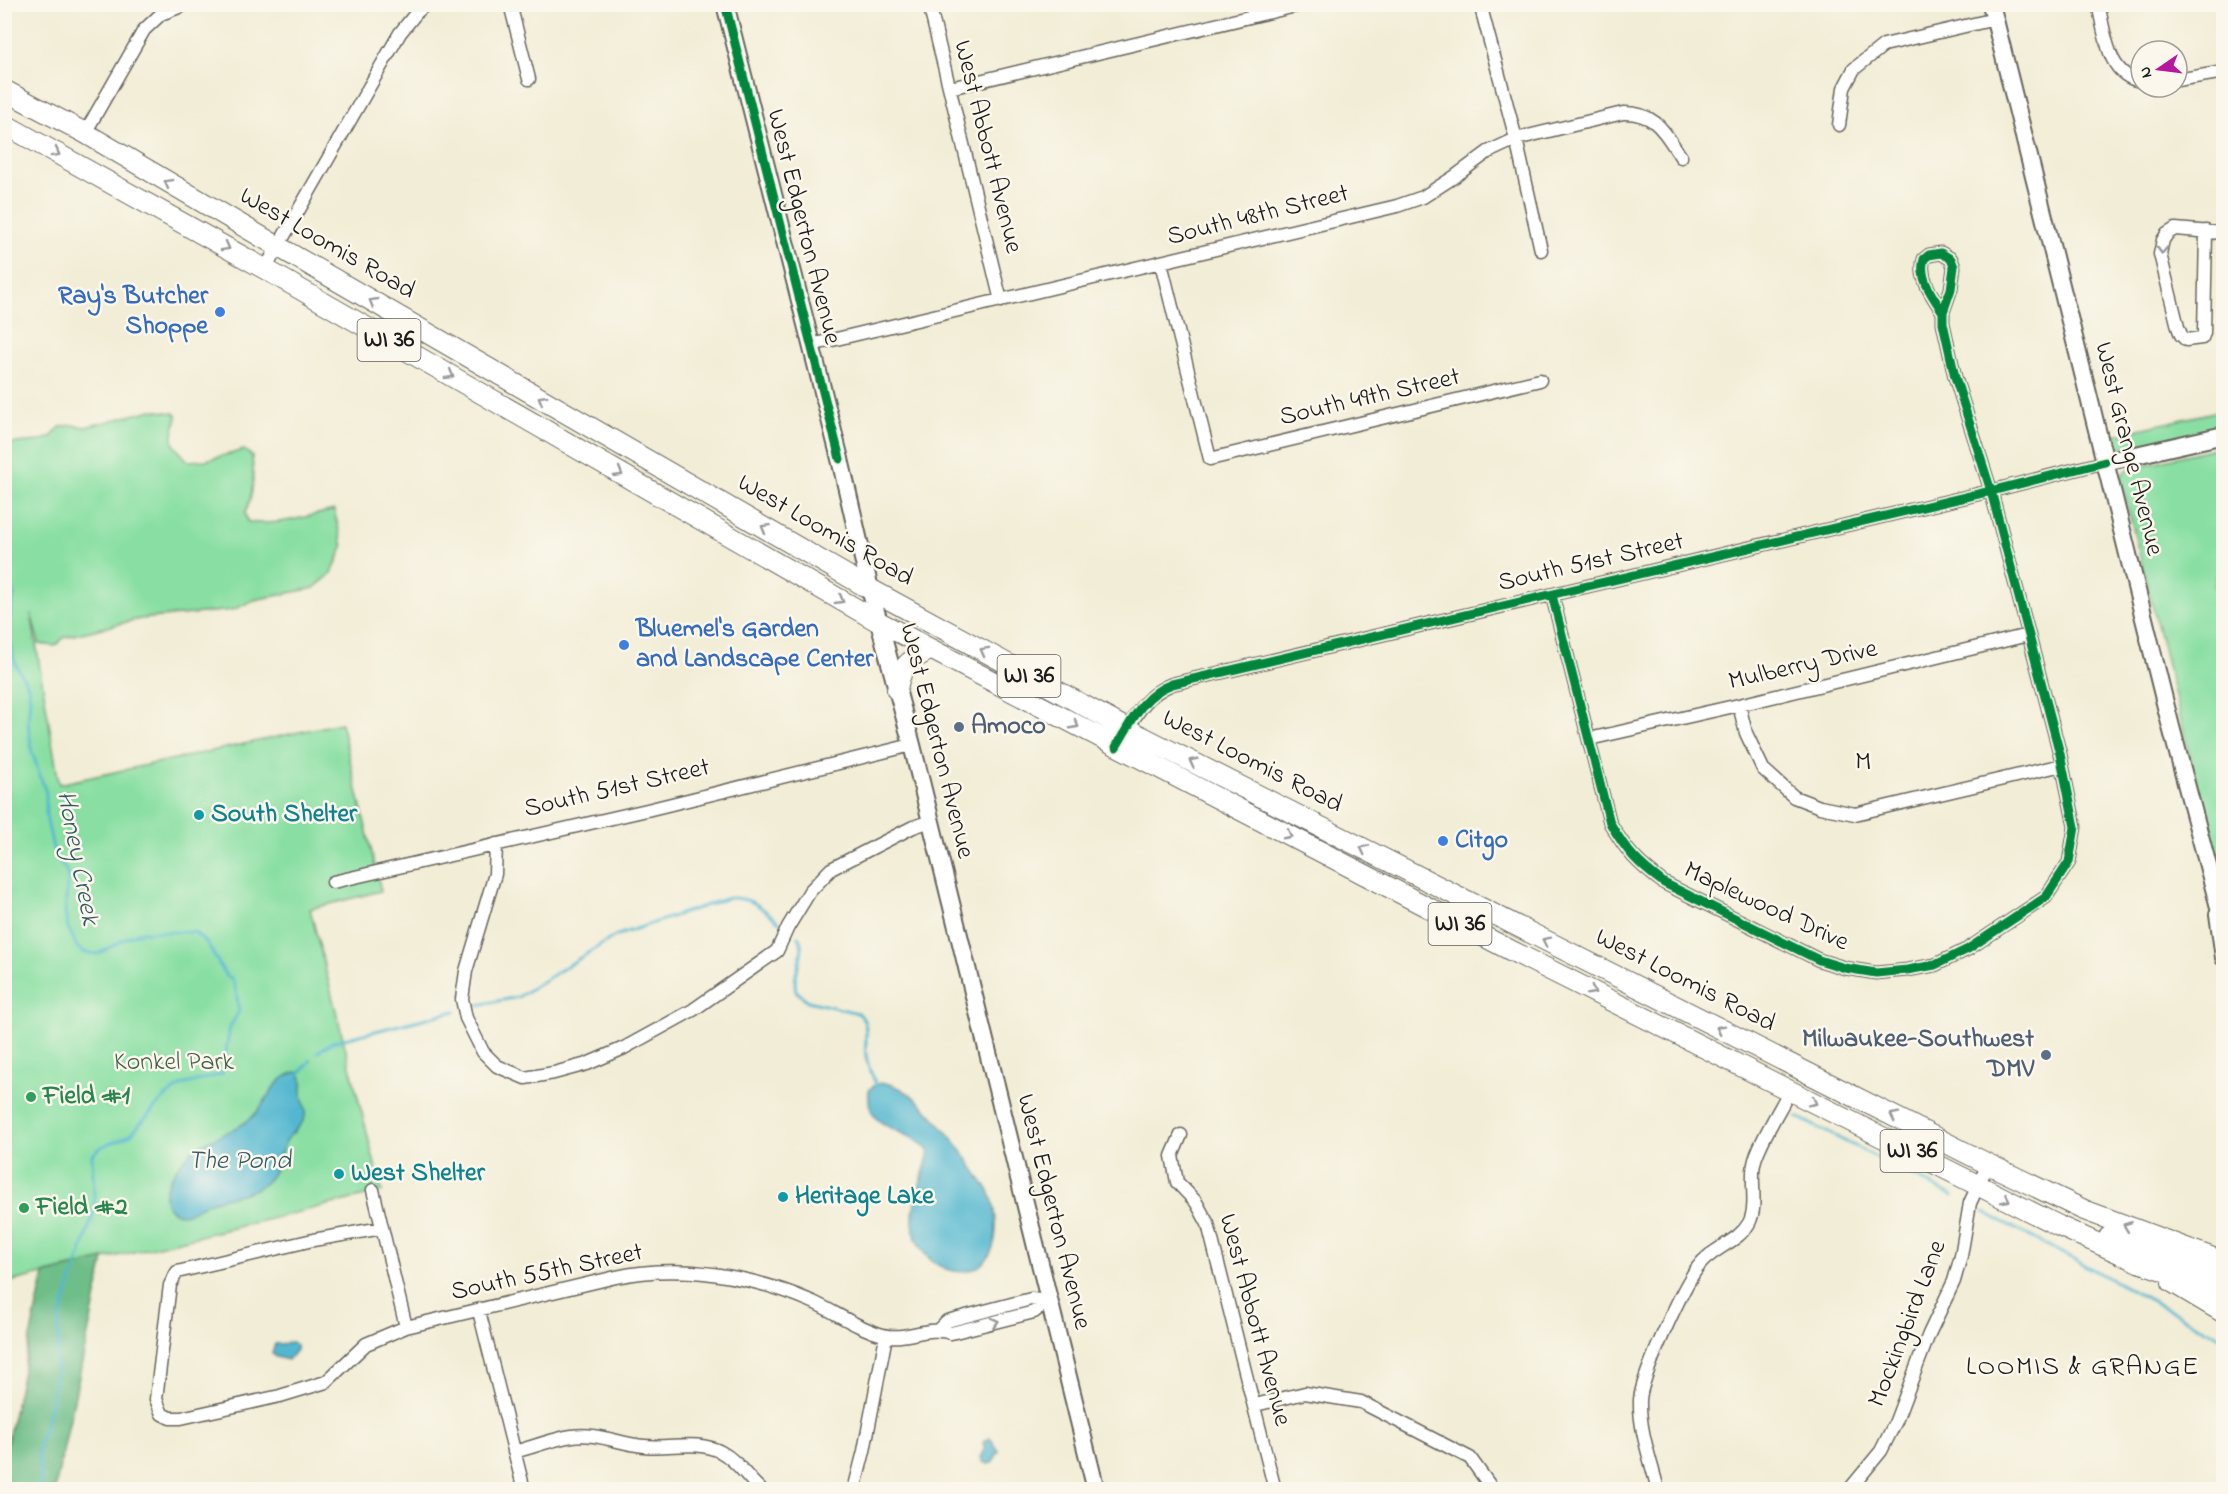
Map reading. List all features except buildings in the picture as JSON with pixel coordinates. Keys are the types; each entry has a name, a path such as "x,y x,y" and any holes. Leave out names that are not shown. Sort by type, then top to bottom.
{"main road":[{"name":"West Loomis Road","path":"4,90 85,133 870,589 1127,729 1988,1164 2084,1210 2223,1262"},
{"name":"West Loomis Road","path":"4,124 265,269 879,622 1116,747 1457,923 2043,1218 2139,1262 2223,1291"},
{"path":"567,443 580,421"},
{"path":"803,578 816,558"},
{"path":"897,690 904,666 934,651 951,633"},
{"path":"1457,923 1467,902"},
{"path":"2043,1218 2140,1247 2223,1277"},
{"path":"2202,1254 2223,1253"},
{"path":"2139,1262 2223,1312"}],"street":[{"path":"85,133 144,30 161,14 187,4"},
{"path":"265,269 276,246 400,33 426,4"},
{"path":"510,4 529,79"},
{"name":"West Edgerton Avenue","path":"725,4 870,589 931,821 1096,1490"},
{"name":"West Abbott Avenue","path":"929,4 1001,301"},
{"path":"950,88 1274,8 1304,4"},
{"path":"1480,4 1516,139 1541,250"},
{"path":"2098,4 2112,60 2122,74 2129,77"},
{"path":"1839,125 1844,88 1854,69 1884,45 1993,12"},
{"name":"West Grange Avenue","path":"1993,12 2104,462 2223,926"},
{"path":"2189,78 2223,72"},
{"name":"South 48th Street","path":"811,345 1397,206 1423,197 1488,152 1516,139 1623,112 1637,112 1660,125 1681,157"},
{"path":"2206,231 2204,333 2202,338 2186,340 2178,327 2160,254 2163,240 2175,229 2206,231 2223,233"},
{"name":"South 49th Street","path":"1161,263 1210,459 1540,380"},
{"name":"Maplewood Drive","path":"1552,595 1610,823 1624,847 1641,866 1664,883 1819,960 1845,968 1876,973 1935,965 1968,950 2046,897 2069,862 2076,827 1991,491 1955,377 1943,323 1943,312"},
{"name":"South 51st Street","path":"1116,747 1149,696 1172,684 2223,435"},
{"name":"Mulberry Drive","path":"1588,739 2028,635"},
{"path":"1739,705 1746,733 1763,769 1794,797 1820,807 1855,814 2062,765"},
{"name":"South 51st Street","path":"333,882 647,810 912,745"},
{"path":"496,844 495,874 466,970 462,999 466,1018 483,1052 497,1066 525,1078 587,1064 624,1048 693,1010 777,951 788,927 810,891 831,869 913,827 931,821"},
{"name":"West Grange Avenue","path":"2217,904 2223,958"},
{"path":"1658,1490 1641,1416 1642,1387 1686,1286 1698,1266 1744,1231 1748,1225 1753,1209 1754,1162 1790,1090"},
{"name":"West Abbott Avenue","path":"1181,1136 1172,1156 1177,1182 1196,1202 1208,1224 1275,1490"},
{"name":"Mockingbird Lane","path":"1849,1490 1881,1451 1896,1421 1929,1334 1953,1281 1961,1256 1970,1203 1988,1164"},
{"path":"373,1190 406,1327"},
{"name":"South 55th Street","path":"382,1228 313,1240 177,1272 170,1285 156,1399 162,1414 170,1418 182,1418 280,1396 326,1382 366,1344 406,1327 647,1272 677,1272 728,1278 789,1292 816,1303 861,1327 886,1336 939,1329 951,1333 1034,1312 1048,1301"},
{"path":"478,1311 524,1490"},
{"path":"854,1490 864,1451 886,1336"},
{"path":"1255,1405 1305,1393 1361,1402 1470,1458 1493,1490"},
{"path":"514,1452 572,1436 590,1436 646,1446 685,1444 706,1446 722,1453 761,1490"}],"green space":[{"name":"Konkel Park","path":"152,410 175,413 177,417 173,441 188,461 206,460 244,450 252,456 253,485 245,513 248,522 280,522 334,510 343,547 332,573 314,588 254,600 233,610 140,619 65,637 55,646 39,644 31,613 59,784 341,723 381,891 310,909 382,1192 5,1283 4,444 40,441 52,436 60,427 71,425 86,427"},
{"path":"2223,410 2223,427 2130,448 2119,448 2112,444 2109,436"},
{"path":"2223,446 2223,552 2214,585 2224,625 2223,889 2121,480 2123,473 2131,468"},
{"path":"104,1259 55,1489 5,1489 5,1453 44,1274"}],"water":[{"name":"The Pond","path":"296,1072 300,1073 302,1078 305,1117 288,1138 274,1172 266,1182 251,1191 218,1199 187,1213 180,1214 168,1207 165,1198 166,1188 171,1177 186,1158 201,1145 250,1119 277,1083"},
{"path":"885,1083 905,1091 930,1112 959,1147 990,1193 996,1221 993,1248 983,1263 970,1270 954,1271 939,1265 925,1254 916,1238 914,1210 929,1152 921,1144 881,1123 874,1115 869,1105 869,1090 876,1084"},
{"path":"293,1343 296,1345 296,1350 288,1360 276,1357 272,1353 275,1344"},
{"path":"990,1438 999,1451 992,1463 988,1464 983,1462 981,1457 985,1450 983,1442"}],"waterway":[{"name":"Honey Creek","path":"4,575 14,594 9,623 10,643 15,663 28,686 30,699 28,723 32,752 46,793 46,816 53,848 68,878 65,913 68,927 77,947 84,952 98,954 141,932 194,932 207,943 226,976 231,978 236,990 239,1011 230,1027 222,1074 182,1085 164,1098 131,1134 105,1145 92,1156 95,1209 59,1320 56,1375 38,1451 40,1490"},
{"path":"473,1006 518,997 615,936 728,898 750,901 779,922"},
{"path":"798,936 802,948 796,976 796,991 808,1001 858,1013 862,1017 866,1027 866,1056 876,1084"},
{"path":"318,1052 332,1042 455,1011"},
{"path":"300,1073 311,1060"},
{"path":"1797,1117 1953,1196"},
{"path":"1984,1212 2224,1339"}],"cycle path":[{"path":"725,4 840,459"},
{"path":"1552,595 1610,823 1633,856 1664,883 1819,960 1845,968 1876,973 1935,965 1968,949 2046,897 2069,862 2075,827 2060,754 1991,491 1955,377 1943,323 1943,312 1951,289 1954,267 1951,259 1941,253 1929,255 1924,259 1923,273 1928,287 1943,312"},
{"path":"1116,747 1145,702 1172,684 1991,491 2105,462"}],"place":[{"name":"Ray's Butcher Shoppe","path":"220,312"},
{"name":"Bluemel's Garden and Landscape Center","path":"624,645"},
{"name":"Amoco","path":"959,727"},
{"name":"South Shelter","path":"199,815"},
{"name":"Citgo","path":"1443,841"},
{"name":"Milwaukee-Southwest DMV","path":"2046,1055"},
{"name":"Field #1","path":"31,1097"},
{"name":"West Shelter","path":"339,1174"},
{"name":"Heritage Lake","path":"783,1197"},
{"name":"Field #2","path":"24,1208"}],"district":[{"name":"M","path":"1864,762"},
{"name":"LOOMIS & GRANGE","path":"2083,1367"}]}
